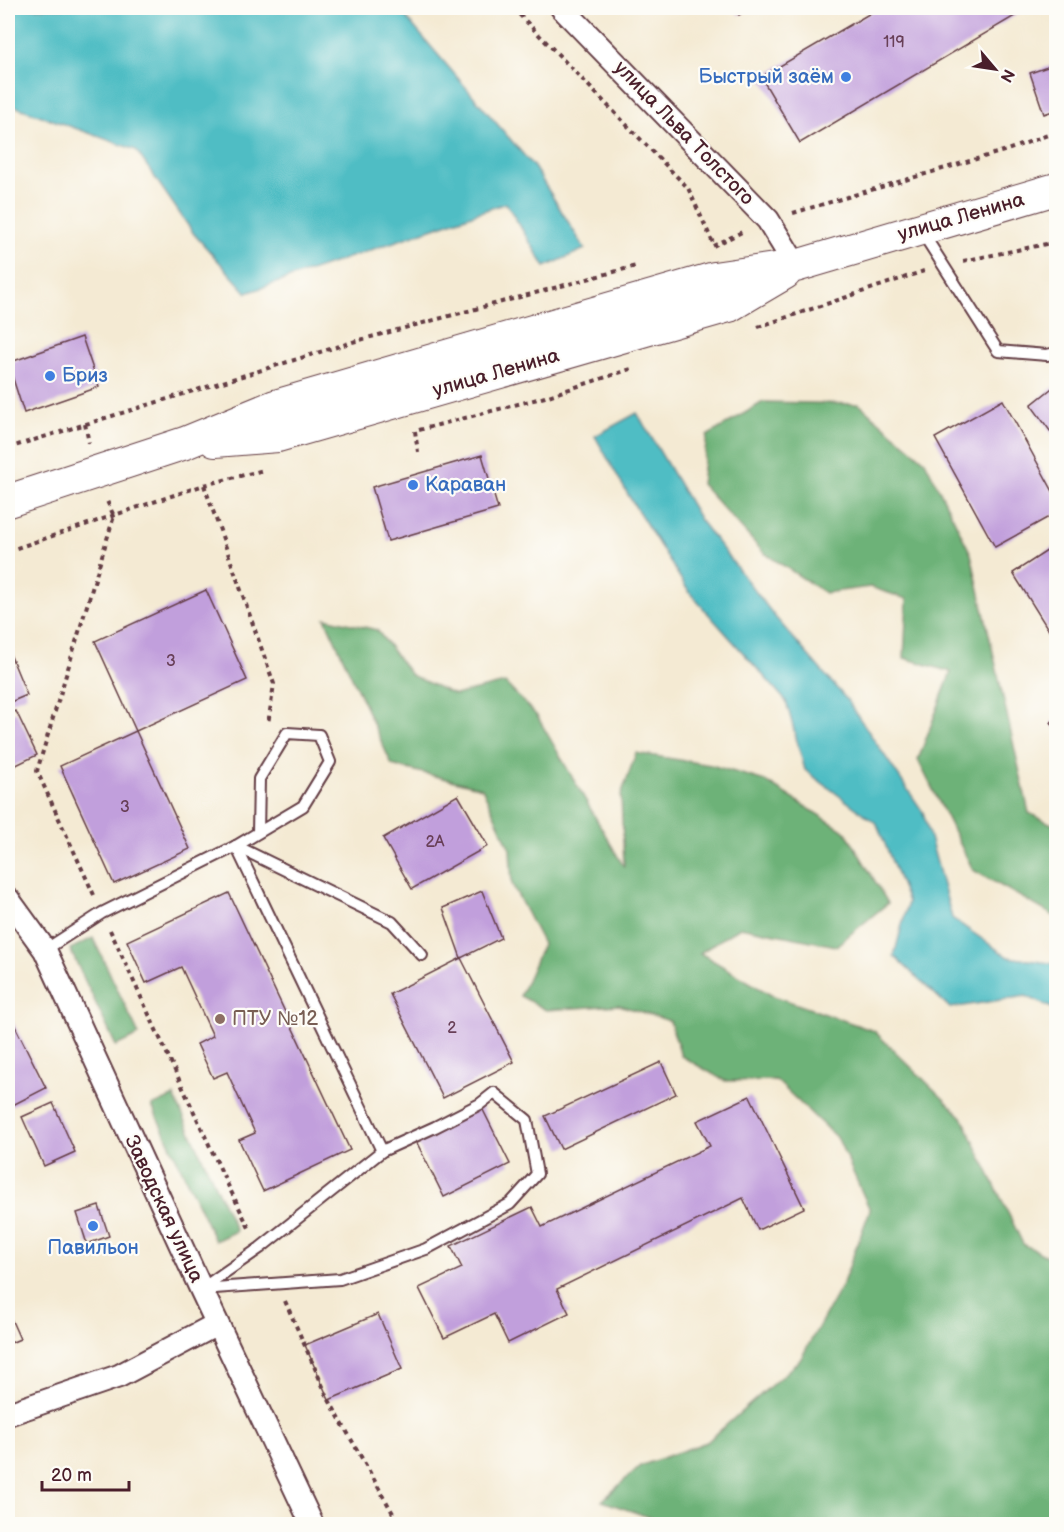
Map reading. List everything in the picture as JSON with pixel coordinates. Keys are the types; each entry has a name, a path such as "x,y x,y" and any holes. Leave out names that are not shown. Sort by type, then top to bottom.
{"main road":[{"name":"улица Ленина","path":"8,501 185,443 275,406 714,278 796,266 1056,189"}],"street":[{"name":"улица Льва Толстого","path":"562,8 768,220 796,266"},
{"name":"Заводская улица","path":"8,899 45,950 312,1524"},
{"path":"8,1414 119,1376 217,1324"}],"lane":[{"path":"920,229 998,351 1047,355 1056,353"},
{"path":"45,950 102,913 236,846 303,806 330,762 319,735 287,733 259,779 258,832"},
{"path":"236,846 392,922 422,955"},
{"path":"236,846 382,1150"},
{"path":"494,1093 527,1120 537,1174 510,1204 426,1249 340,1279 201,1289 260,1248 382,1150 435,1127 480,1104 494,1093"}],"path":[{"path":"513,8 688,188 714,246"},
{"path":"702,249 714,246 768,220 1007,150 1056,132"},
{"path":"8,448 356,341 645,264"},
{"path":"415,431 418,452"},
{"path":"204,485 274,684 268,726"},
{"path":"114,516 38,771 224,1177 260,1248"},
{"path":"276,1283 329,1400 399,1524"}],"green space":[{"path":"763,402 859,404 925,461 971,554 1029,813 1056,826 1056,917 973,870 918,760 951,672 904,658 907,599 870,587 825,593 764,553 701,484 707,436"},
{"path":"325,618 377,630 411,675 455,695 505,683 537,716 624,867 621,795 636,753 711,765 765,781 846,832 888,903 836,946 740,927 700,953 771,995 874,1031 962,1117 1023,1244 1056,1261 1056,1524 669,1524 602,1501 640,1466 707,1442 800,1360 843,1283 870,1210 838,1139 776,1080 725,1081 681,1056 670,1021 619,1005 546,1010 520,996 543,944 512,884 510,849 482,788 392,765"},
{"path":"93,938 139,1035 116,1046 70,949"},
{"path":"174,1096 236,1231 215,1241 152,1106"}],"water":[{"path":"8,8 398,8 534,167 585,249 545,267 506,203 247,293 194,234 136,150 8,104"},
{"path":"637,413 700,520 776,618 847,700 923,812 952,918 1008,957 1056,964 1056,1010 1026,996 950,1008 894,956 908,902 877,824 805,770 786,701 689,592 630,498 595,436"}],"building":[{"path":"733,8 750,8 739,15"},
{"path":"879,8 1028,8 800,143 761,77"},
{"path":"1056,64 1056,110 1044,114 1030,73"},
{"path":"82,337 99,387 24,413 8,363"},
{"path":"1056,385 1056,439 1031,405"},
{"path":"1003,400 1056,497 1056,513 995,547 935,438"},
{"path":"482,455 498,509 388,541 372,487"},
{"path":"1056,545 1056,642 1013,573"},
{"path":"206,590 247,680 136,731 95,641"},
{"path":"8,649 27,695 8,703"},
{"path":"16,711 37,755 8,769 8,715"},
{"path":"1056,719 1056,731 1051,722"},
{"path":"136,731 190,849 114,884 60,766"},
{"path":"458,795 488,846 412,889 383,838"},
{"path":"482,891 501,938 461,958 443,908"},
{"path":"229,893 350,1150 263,1191 239,1140 255,1133 227,1072 213,1078 197,1044 213,1036 181,967 146,983 127,941"},
{"path":"461,958 514,1062 443,1098 390,994"},
{"path":"13,1022 46,1088 11,1106 8,1099 8,1025"},
{"path":"661,1062 676,1094 561,1149 545,1116"},
{"path":"750,1096 804,1208 758,1230 743,1198 557,1289 569,1313 508,1343 494,1314 444,1338 419,1288 462,1268 451,1246 532,1207 542,1227 710,1146 697,1121"},
{"path":"53,1103 75,1152 44,1166 22,1117"},
{"path":"480,1104 510,1164 444,1197 414,1137"},
{"path":"99,1206 109,1236 87,1244 77,1213"},
{"path":"8,1312 20,1339 8,1344"},
{"path":"378,1314 402,1369 329,1400 305,1345"}],"place":[{"name":"Быстрый заём","path":"846,77"},
{"name":"Бриз","path":"50,376"},
{"name":"Караван","path":"413,485"},
{"name":"ПТУ №12","path":"220,1019"},
{"name":"Павильон","path":"93,1226"}]}
